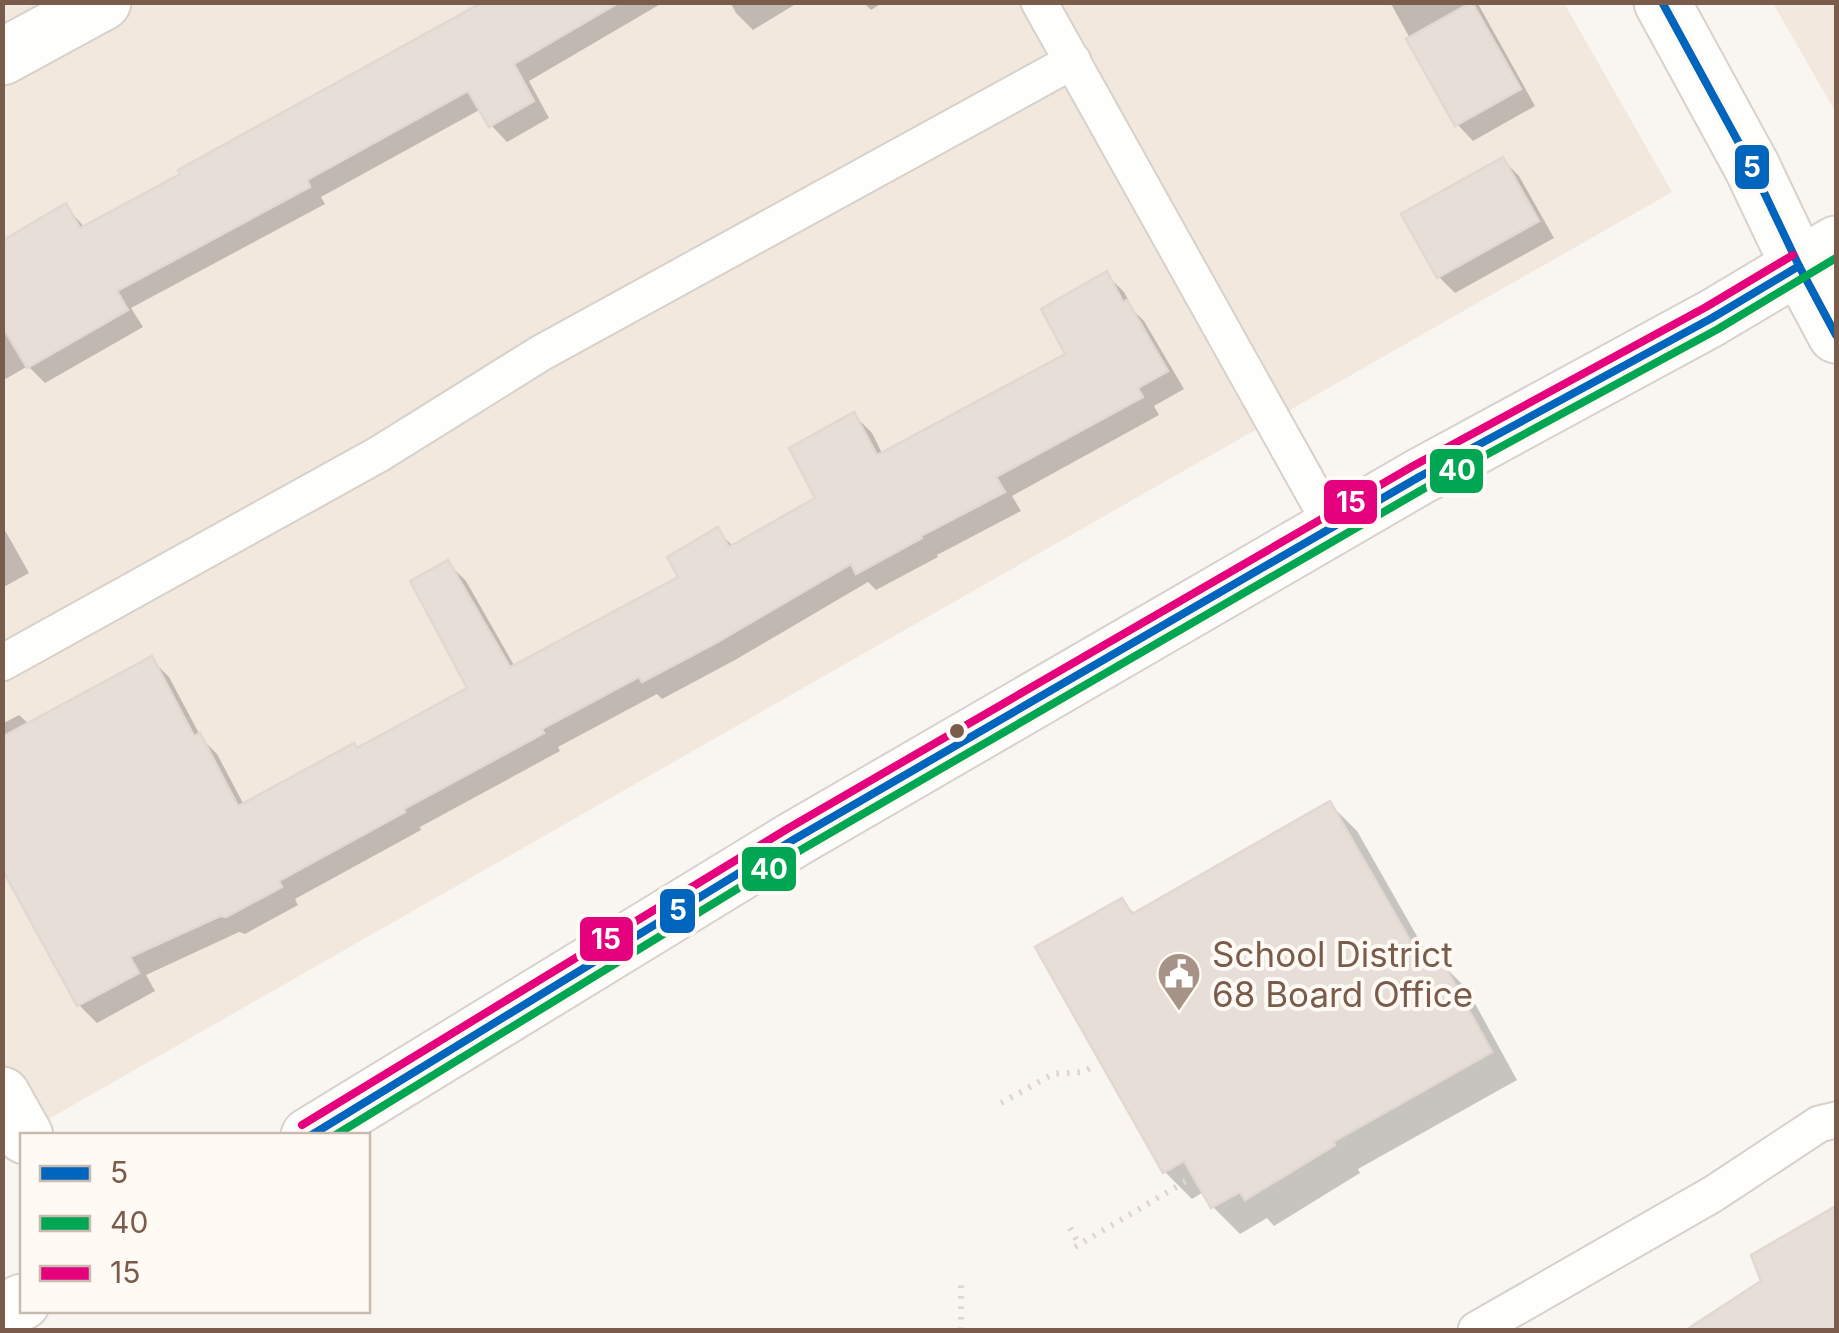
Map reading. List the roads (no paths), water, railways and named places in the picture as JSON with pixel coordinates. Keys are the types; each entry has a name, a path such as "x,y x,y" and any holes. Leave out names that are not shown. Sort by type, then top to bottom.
{"main road":[{"path":"2,57 103,2"},
{"path":"1662,2 1752,167 1818,255 1836,335"},
{"path":"314,1133 793,840 1419,477 1712,318 1818,255"},
{"path":"2,1096 23,1133"}],"lane":[{"path":"1039,2 1332,528"},
{"path":"2,663 380,454 541,353 1073,62"},
{"path":"1476,1330 1714,1194 1820,1124 1836,1120"}],"place":[{"name":"School District 68 Board Office","path":"1179,1012"}]}
